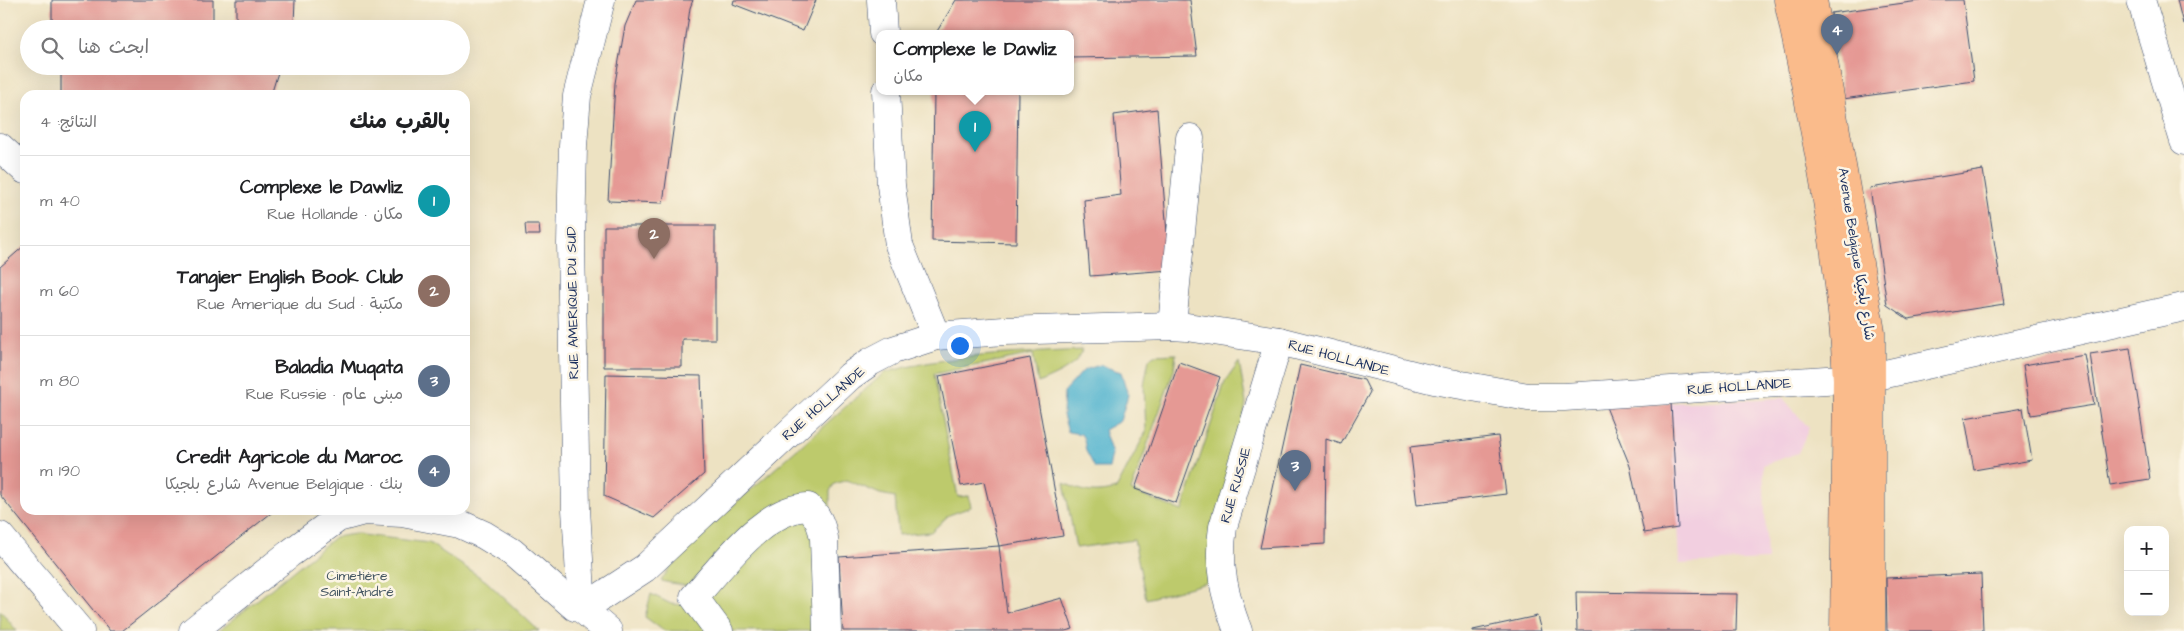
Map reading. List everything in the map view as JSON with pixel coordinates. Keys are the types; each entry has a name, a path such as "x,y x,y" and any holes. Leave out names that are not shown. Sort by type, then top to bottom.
{"main road":[{"name":"Avenue Belgique شارع بلجيكا","path":"1788,0 1819,158 1845,343 1860,378 1871,631"},
{"name":"Avenue Belgique شارع بلجيكا","path":"1813,0 1871,332 1860,378 1844,631"}],"street":[{"name":"RUE AMERIQUE DU SUD","path":"582,609 576,509 571,244 573,146 577,96 601,0"},
{"path":"881,0 883,30"},
{"path":"2141,0 2184,141"},
{"path":"886,95 891,185 898,245 936,336"},
{"path":"1172,326 1190,138"},
{"path":"0,147 20,165"},
{"name":"RUE HOLLANDE","path":"582,609 645,568 850,376 870,362 893,350 936,336 1004,331 1172,326 1279,341 1397,373 1528,397 1564,397 1860,378 2184,307"},
{"name":"RUE RUSSIE","path":"1238,631 1223,586 1219,550 1228,504 1279,341"},
{"path":"719,631 694,597 758,528 788,510 808,507 815,513 821,524 824,538 826,631"},
{"path":"193,631 289,554 334,515"},
{"path":"411,515 460,524 484,535 512,552 575,607 582,609 608,631"},
{"path":"0,536 80,631"}],"shaded area":[{"path":"1783,398 1809,428 1798,453 1763,465 1767,560 1679,564 1671,403"}],"green space":[{"path":"1082,350 1080,356 1070,366 1038,383 1033,354 934,374 958,497 969,496 971,507 949,515 931,532 898,535 895,497 880,494 847,480 834,484 830,491 830,525 837,631 664,631 645,617 651,594 671,604 704,606 706,590 661,581 681,551 884,373 957,358"},
{"path":"1176,354 1174,370 1131,491 1182,511 1225,382 1239,362 1246,403 1214,581 1146,599 1134,540 1076,548 1064,483 1089,492 1116,489 1146,432 1144,385 1149,359 1154,355"},
{"name":"Cimetière Saint-André","path":"355,534 429,543 486,581 539,631 219,631 335,537"},
{"path":"0,610 17,631 0,631"}],"water":[{"path":"1100,365 1121,372 1128,395 1120,421 1104,430 1112,454 1109,468 1095,468 1086,451 1081,434 1068,432 1063,415 1064,392 1084,370"}],"building":[{"path":"52,0 213,0 213,20 52,20"},
{"path":"236,0 295,0 294,20 236,20"},
{"path":"636,0 693,0 690,8 663,203 608,201 615,83 625,26"},
{"path":"734,0 816,0 803,31 733,4"},
{"path":"956,0 1190,0 1197,56 1074,58 1074,30 938,30"},
{"path":"1926,0 1963,0 1974,81 1843,99 1831,13"},
{"path":"2177,0 2184,0 2184,24 2183,24"},
{"path":"61,75 277,75 273,90 61,90"},
{"path":"934,95 1018,95 1016,243 932,241"},
{"path":"1157,109 1170,270 1090,276 1084,200 1121,195 1114,115"},
{"path":"1983,170 2004,304 1908,319 1887,305 1870,188"},
{"path":"525,224 539,224 540,235 526,235"},
{"path":"604,226 715,226 715,339 682,339 682,367 604,367"},
{"path":"20,249 20,515 269,515 122,631 110,631 0,495 0,267"},
{"path":"2130,348 2150,479 2110,485 2090,354"},
{"path":"2085,355 2094,405 2031,415 2023,365"},
{"path":"1030,358 1063,536 999,546 984,482 961,486 939,376"},
{"path":"1179,362 1220,377 1176,503 1135,489"},
{"path":"1300,365 1364,380 1370,392 1341,444 1326,439 1325,544 1260,548"},
{"path":"606,374 701,376 704,474 654,518 604,496"},
{"path":"1671,403 1678,528 1644,533 1630,466 1606,407"},
{"path":"2023,408 2032,460 1974,470 1965,418"},
{"path":"1498,436 1506,494 1417,505 1410,447"},
{"path":"999,546 1007,613 1062,598 1073,629 1065,631 843,631 839,557"},
{"path":"1981,574 1983,631 1887,631 1886,578"},
{"path":"1576,592 1737,594 1736,631 1577,631"},
{"path":"1537,616 1541,631 1473,631 1473,630"}],"place":[{"name":"Credit Agricole du Maroc","path":"1837,55"},
{"name":"Complexe le Dawliz","path":"975,152"},
{"name":"Tangier English Book Club","path":"654,259"},
{"name":"Baladia Muqata","path":"1295,491"}]}
